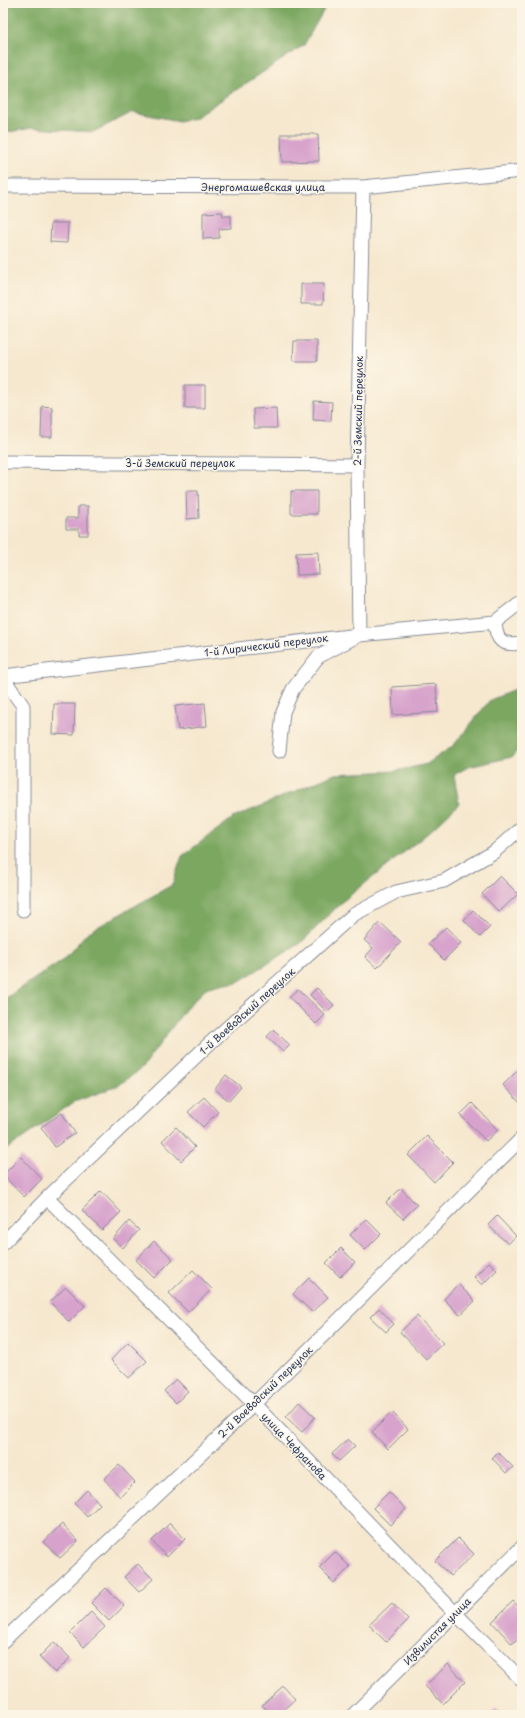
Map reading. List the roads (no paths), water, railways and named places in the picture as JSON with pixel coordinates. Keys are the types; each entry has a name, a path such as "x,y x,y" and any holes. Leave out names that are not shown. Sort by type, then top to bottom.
{"street":[{"name":"Энергомашевская улица","path":"3,186 363,187 522,171"},
{"name":"2-й Земский переулок","path":"359,635 357,465 363,187"},
{"name":"3-й Земский переулок","path":"3,462 357,465"},
{"path":"522,601 495,622 496,634 503,642 513,645 522,643"},
{"name":"1-й Лирический переулок","path":"3,677 359,635 495,622"},
{"path":"279,751 283,712 293,689 318,657 359,635"},
{"path":"3,677 23,706 23,910"},
{"name":"1-й Воеводский переулок","path":"3,1243 47,1198 210,1043 353,915 396,892 444,881 494,852 522,827"},
{"name":"2-й Воеводский переулок","path":"3,1641 254,1404 522,1138"},
{"name":"улица Чефранова","path":"47,1198 254,1404 456,1614 522,1680"},
{"name":"Извилистая улица","path":"352,1715 522,1548"}]}
